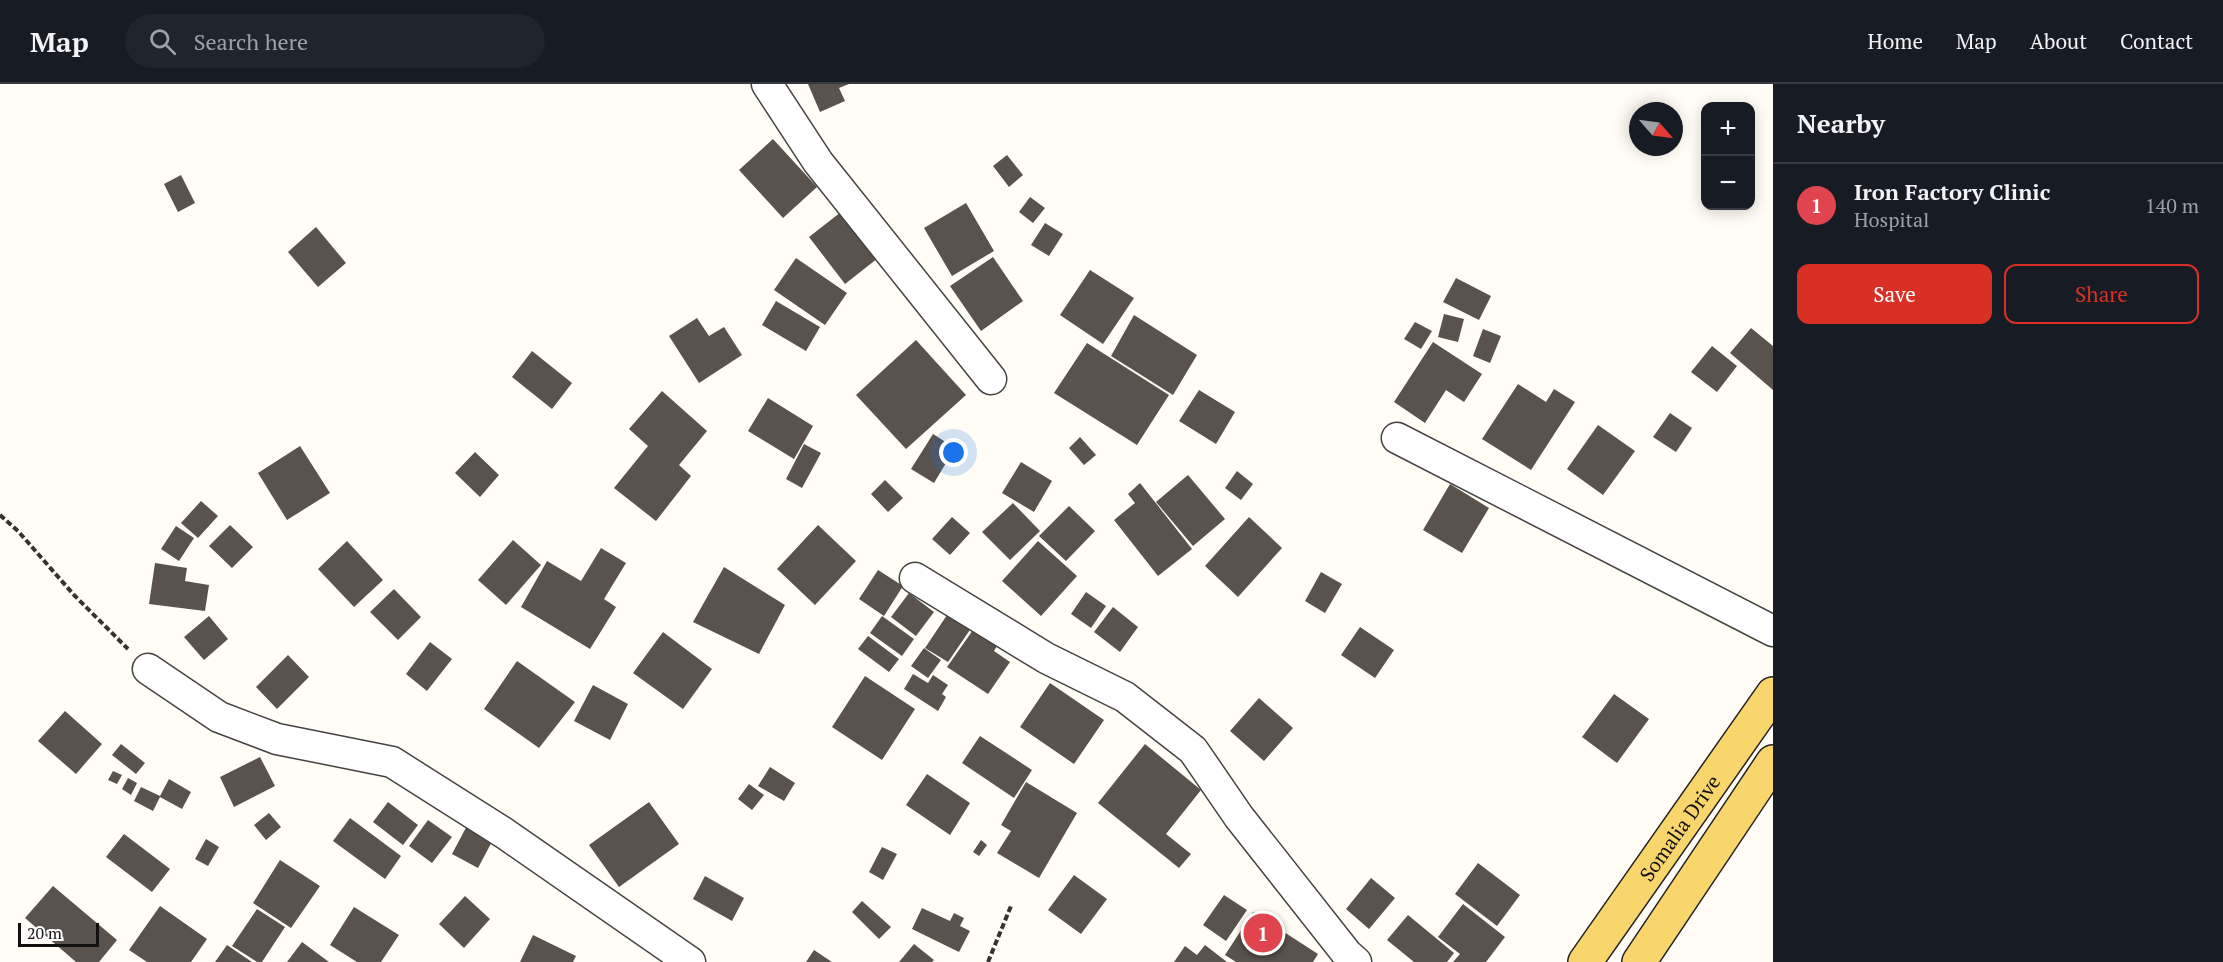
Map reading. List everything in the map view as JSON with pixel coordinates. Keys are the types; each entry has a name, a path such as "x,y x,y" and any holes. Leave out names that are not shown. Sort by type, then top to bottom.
{"main road":[{"name":"Somalia Drive","path":"1585,962 1773,694"},
{"path":"1639,962 1773,762"}],"street":[{"path":"767,84 818,162 991,379"},
{"path":"1397,438 1773,631"},
{"path":"915,578 1046,658 1125,697 1192,750 1239,817 1347,954 1356,962"},
{"path":"148,669 219,717 277,739 392,762 504,834 690,962"}],"path":[{"path":"0,515 18,531 75,595 148,669"},
{"path":"988,962 1011,906"}],"building":[{"path":"808,84 849,84 839,88 845,101 820,112"},
{"path":"773,139 817,187 783,218 739,170"},
{"path":"1007,155 1023,175 1009,187 993,166"},
{"path":"181,175 195,203 178,212 164,184"},
{"path":"1030,197 1045,208 1033,223 1019,212"},
{"path":"966,203 994,251 952,276 924,228"},
{"path":"841,212 878,258 845,284 809,237"},
{"path":"1045,223 1063,234 1049,256 1031,245"},
{"path":"316,227 346,263 318,287 288,252"},
{"path":"993,257 1023,301 981,331 950,286"},
{"path":"796,258 847,293 825,325 774,290"},
{"path":"1090,270 1134,298 1103,344 1060,315"},
{"path":"1456,278 1491,296 1479,320 1443,302"},
{"path":"776,301 820,327 806,351 762,325"},
{"path":"1444,314 1464,319 1458,342 1438,337"},
{"path":"1134,315 1197,355 1173,395 1111,356"},
{"path":"697,318 709,336 724,327 742,355 699,383 669,336"},
{"path":"1415,322 1432,331 1421,349 1404,339"},
{"path":"1751,328 1773,346 1773,390 1730,353"},
{"path":"1483,329 1501,336 1490,363 1473,356"},
{"path":"916,340 966,395 906,449 856,395"},
{"path":"1433,342 1482,374 1464,402 1446,390 1425,423 1394,402"},
{"path":"1087,343 1169,395 1137,445 1054,393"},
{"path":"1712,346 1737,366 1717,392 1691,372"},
{"path":"532,351 572,383 552,409 512,377"},
{"path":"1518,384 1546,402 1554,389 1575,402 1531,470 1482,439"},
{"path":"1199,390 1235,412 1216,444 1179,421"},
{"path":"662,391 707,431 679,465 691,476 656,521 614,488 648,446 629,429"},
{"path":"768,398 813,426 794,459 748,431"},
{"path":"1670,413 1692,428 1676,452 1653,437"},
{"path":"1598,425 1635,451 1603,495 1567,469"},
{"path":"933,434 955,448 934,483 911,469"},
{"path":"1080,437 1096,455 1084,465 1069,448"},
{"path":"804,444 821,453 802,488 786,479"},
{"path":"300,446 330,493 287,520 258,473"},
{"path":"475,452 499,475 480,497 455,473"},
{"path":"1021,462 1052,481 1034,512 1002,493"},
{"path":"1237,471 1253,484 1241,500 1225,488"},
{"path":"1188,475 1225,519 1193,546 1156,502"},
{"path":"885,480 903,498 888,512 871,494"},
{"path":"1140,483 1192,549 1158,576 1114,520 1135,503 1128,494"},
{"path":"1450,484 1489,508 1462,553 1423,530"},
{"path":"201,501 218,516 198,538 181,523"},
{"path":"1013,503 1040,531 1010,560 982,532"},
{"path":"1069,506 1095,531 1066,561 1039,536"},
{"path":"952,517 970,533 950,555 932,539"},
{"path":"1249,517 1282,548 1238,597 1205,566"},
{"path":"230,525 253,547 232,568 209,546"},
{"path":"818,525 856,561 815,605 777,569"},
{"path":"176,526 194,538 179,561 161,549"},
{"path":"513,540 541,565 506,605 478,580"},
{"path":"347,541 383,580 354,607 318,569"},
{"path":"1038,541 1077,576 1041,616 1002,581"},
{"path":"601,548 626,563 604,599 616,607 590,649 521,607 547,561 581,581"},
{"path":"155,563 187,568 185,581 209,585 205,611 149,604"},
{"path":"724,567 785,605 759,654 693,622"},
{"path":"878,570 903,586 884,616 859,599"},
{"path":"1321,572 1342,584 1325,613 1305,601"},
{"path":"394,589 421,617 398,640 370,612"},
{"path":"1086,592 1106,606 1091,628 1071,614"},
{"path":"909,593 934,612 916,636 891,617"},
{"path":"953,606 976,621 948,662 925,648"},
{"path":"1113,607 1138,627 1120,652 1094,632"},
{"path":"209,616 228,639 204,660 184,637"},
{"path":"882,616 914,639 902,656 870,633"},
{"path":"1360,627 1394,650 1375,678 1341,655"},
{"path":"973,630 997,646 994,651 1010,662 988,694 947,667"},
{"path":"663,632 712,669 683,709 633,673"},
{"path":"868,636 899,659 889,672 858,649"},
{"path":"430,642 452,659 427,691 406,674"},
{"path":"924,648 941,660 928,678 911,666"},
{"path":"288,655 309,677 277,709 256,687"},
{"path":"517,661 575,702 539,748 484,709"},
{"path":"913,674 928,683 933,675 948,685 942,694 946,697 938,711 904,689"},
{"path":"865,676 915,709 882,760 832,727"},
{"path":"1050,683 1104,720 1074,764 1020,727"},
{"path":"593,685 628,704 610,740 574,721"},
{"path":"1614,694 1649,719 1617,763 1582,737"},
{"path":"1259,698 1293,728 1264,761 1230,731"},
{"path":"65,711 102,744 76,774 38,741"},
{"path":"980,736 1032,770 1014,798 962,763"},
{"path":"121,744 145,763 136,774 112,755"},
{"path":"1145,744 1201,790 1166,834 1191,854 1179,868 1098,803"},
{"path":"260,757 275,786 234,807 220,777"},
{"path":"770,767 795,783 784,801 758,786"},
{"path":"113,771 122,775 117,784 108,780"},
{"path":"927,774 970,803 950,835 906,805"},
{"path":"128,778 137,783 131,795 122,789"},
{"path":"169,779 191,792 182,809 160,797 153,811 134,801 141,787 160,796"},
{"path":"1026,782 1077,813 1039,878 997,853 1011,831 1001,825"},
{"path":"749,784 764,795 752,810 738,799"},
{"path":"388,802 418,825 403,845 373,822"},
{"path":"649,802 679,844 619,887 589,845"},
{"path":"269,813 281,827 266,840 254,825"},
{"path":"350,818 401,856 385,879 333,841"},
{"path":"428,820 452,837 432,863 409,846"},
{"path":"469,822 495,836 478,868 452,854"},
{"path":"124,834 170,869 152,892 106,857"},
{"path":"206,839 219,847 208,866 195,859"},
{"path":"981,840 987,845 979,856 973,852"},
{"path":"882,847 897,854 883,880 869,872"},
{"path":"280,860 320,886 291,928 253,903"},
{"path":"1478,863 1520,895 1497,926 1455,894"},
{"path":"1074,875 1107,899 1081,934 1048,910"},
{"path":"705,876 744,898 732,921 693,899"},
{"path":"1371,878 1395,898 1369,929 1346,909"},
{"path":"53,886 117,940 99,962 76,962 25,918"},
{"path":"1224,895 1247,910 1226,941 1203,925"},
{"path":"465,896 490,919 464,948 439,924"},
{"path":"862,901 891,927 879,939 852,912"},
{"path":"1463,904 1505,937 1486,962 1453,962 1460,954 1438,937"},
{"path":"160,906 207,939 191,962 147,962 129,950"},
{"path":"354,907 399,935 381,962 357,962 330,945"},
{"path":"922,908 950,921 954,913 964,918 960,926 970,931 959,952 912,929"},
{"path":"257,909 285,927 262,962 257,962 232,946"},
{"path":"1253,912 1318,954 1313,962 1236,962 1225,955"},
{"path":"1408,915 1454,953 1447,962 1414,962 1387,940"},
{"path":"533,935 576,956 573,962 520,962"},
{"path":"302,942 329,962 287,962"},
{"path":"914,944 934,960 932,962 899,962"},
{"path":"227,945 252,962 215,962"},
{"path":"1205,945 1227,962 1174,962 1185,946 1197,955"},
{"path":"814,950 832,962 806,962"}],"place":[{"name":"Iron Factory Clinic","path":"1263,933"}]}
